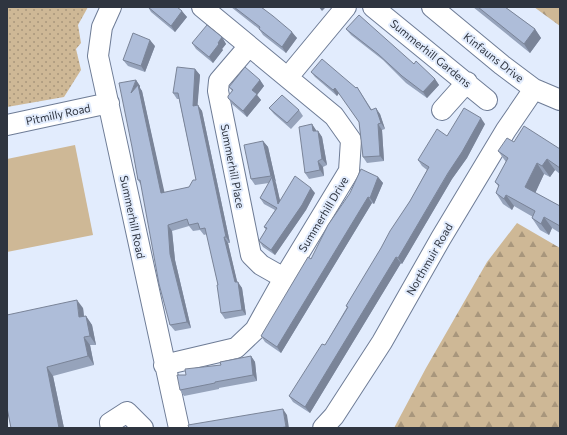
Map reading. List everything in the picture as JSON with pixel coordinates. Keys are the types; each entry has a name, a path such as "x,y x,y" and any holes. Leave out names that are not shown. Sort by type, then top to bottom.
{"street":[{"name":"Summerhill Road","path":"111,7 102,28 98,56 164,365 179,428"},
{"name":"Summerhill Drive","path":"164,365 236,348 255,330 284,278 349,171 351,140 334,116 202,7"},
{"path":"288,77 346,7"},
{"name":"Summerhill Gardens","path":"373,7 467,82 487,100"},
{"name":"Kinfauns Drive","path":"432,7 502,65 534,89 560,100"},
{"name":"Summerhill Place","path":"248,46 219,81 218,91 251,255 261,265 284,278"},
{"path":"442,110 467,82"},
{"name":"Northmuir Road","path":"323,428 334,416 382,342 441,238 506,130 534,89"},
{"name":"Pitmilly Road","path":"7,125 109,103"},
{"path":"111,428 110,423 127,412 143,428"}],"green space":[{"path":"7,7 88,7 78,25 81,43 76,49 81,70 64,97 7,107"},
{"path":"534,7 560,7 560,26"},
{"path":"75,145 93,235 7,252 7,159"},
{"path":"517,223 560,248 560,428 394,428 426,368 487,262"}],"building":[{"path":"148,7 177,7 182,11 171,26"},
{"path":"234,7 261,7 292,32 282,47 259,29 260,27"},
{"path":"478,7 505,7 535,29 524,44"},
{"path":"359,15 414,64 416,61 435,79 423,92 346,29"},
{"path":"207,25 222,37 218,43 219,44 209,57 192,43"},
{"path":"133,33 150,40 141,66 123,60"},
{"path":"322,59 356,88 357,87 371,110 376,108 381,123 378,124 380,156 363,157 359,122 335,88 333,90 311,72"},
{"path":"177,67 195,69 193,106 198,105 226,237 224,237 235,282 238,282 242,310 221,313 218,285 205,228 200,229 198,223 189,225 187,219 168,225 170,254 187,322 170,325 159,284 140,180 138,180 119,83 136,80 131,93 138,85 161,193 189,187 193,180 196,180 178,93 173,93"},
{"path":"245,67 260,80 252,90 257,94 243,111 228,98 228,96 233,90 229,87"},
{"path":"282,95 299,110 287,123 269,108"},
{"path":"464,108 481,118 398,258 396,257 305,407 289,396 322,344 325,345 348,307 346,306 429,167 418,160 437,129 447,136"},
{"path":"312,124 313,131 318,131 322,159 318,161 320,170 305,173 299,127"},
{"path":"524,126 560,149 560,168 547,159 542,166 537,163 525,187 560,206 560,226 544,217 541,224 532,218 535,211 506,195 504,199 496,193 499,185 495,182 508,158 498,151 507,138 514,142"},
{"path":"263,141 271,176 251,179 244,145"},
{"path":"361,169 378,177 370,198 368,197 277,347 261,336 308,257 311,259 328,225 350,193"},
{"path":"295,176 311,188 302,205 271,250 259,241 267,228 264,227 277,208 260,198 272,177 278,204"},
{"path":"77,300 79,317 86,316 90,336 84,337 88,356 47,367 59,428 11,428 7,408 7,315"},
{"path":"251,356 253,375 180,390 177,375 186,375 185,369 221,365 220,362"},
{"path":"283,409 286,427 189,428 188,425"}]}
